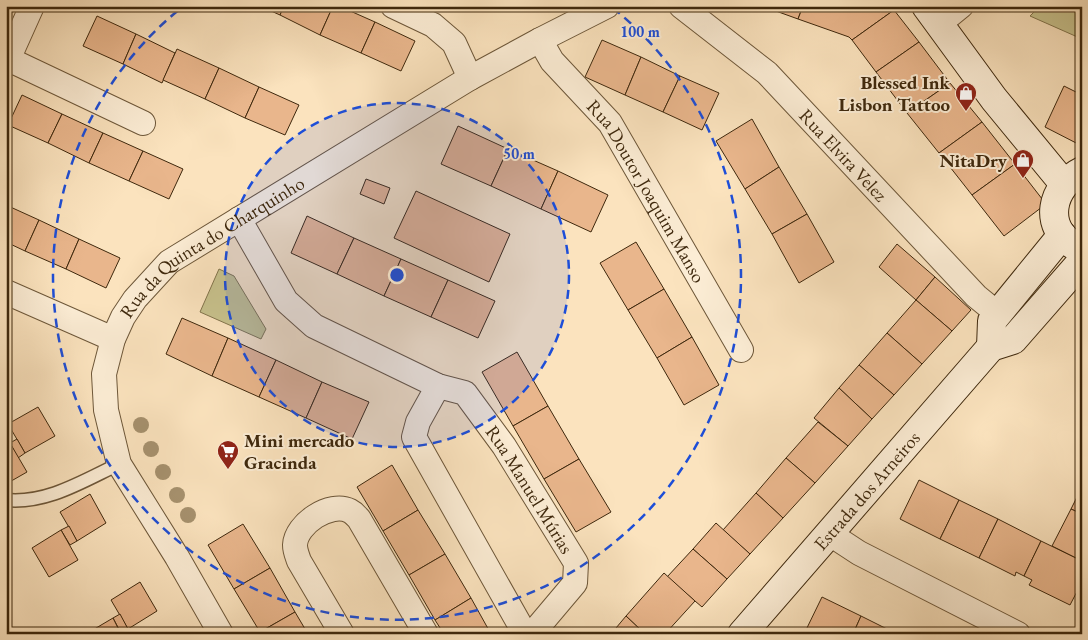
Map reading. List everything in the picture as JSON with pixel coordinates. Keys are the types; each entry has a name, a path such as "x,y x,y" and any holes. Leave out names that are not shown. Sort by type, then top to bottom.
{"street":[{"path":"32,6 7,62 143,123"},
{"path":"393,6 433,24 454,44 470,78"},
{"name":"Rua da Quinta do Charquinho","path":"221,634 119,464 106,410 104,374 113,339 123,317 135,299 169,262 470,78 607,6"},
{"name":"Rua Elvira Velez","path":"681,6 767,73 976,296 998,314"},
{"path":"961,6 933,15 994,99 1073,177 1056,198 1054,214 1072,242 992,321 991,347"},
{"name":"Rua Doutor Joaquim Manso","path":"540,40 552,61 610,123 741,350"},
{"name":"Rua Manuel Múrias","path":"239,219 286,301 314,326 438,386 465,393 504,446 576,563 574,584 532,634"},
{"name":"Estrada dos Arneiros","path":"742,634 991,347 1013,340 1082,261"},
{"path":"6,292 113,339"},
{"path":"438,386 418,422 414,437 525,634"},
{"path":"342,634 299,560 295,544 303,527 312,519 325,512 341,509 349,510 359,519 426,634"},
{"path":"830,534 859,553 1018,634"}],"lane":[{"path":"6,500 18,501 53,496 119,464"}],"shaded area":[{"path":"1040,6 1082,6 1082,39 1030,16"},
{"path":"219,269 234,276 266,329 261,339 200,312"}],"building":[{"path":"260,6 284,6 280,15"},
{"path":"284,6 333,6 320,35 280,15"},
{"path":"333,6 339,6 375,22 361,53 320,35"},
{"path":"762,6 803,6 798,19"},
{"path":"803,6 891,6 894,10 852,40 849,37 798,19"},
{"path":"894,10 919,42 876,72 852,40"},
{"path":"97,16 136,34 123,64 83,46"},
{"path":"375,22 415,41 401,71 361,53"},
{"path":"136,34 175,53 162,83 123,64"},
{"path":"602,40 641,57 625,95 585,77"},
{"path":"919,42 950,83 907,113 876,72"},
{"path":"177,49 219,68 205,99 163,80"},
{"path":"641,57 680,76 663,112 625,95"},
{"path":"219,68 259,87 245,118 205,99"},
{"path":"680,76 719,93 702,130 663,112"},
{"path":"950,83 982,122 939,153 907,113"},
{"path":"1064,86 1082,95 1082,146 1045,127"},
{"path":"259,87 299,105 285,135 245,118"},
{"path":"22,95 62,114 48,143 8,125"},
{"path":"62,114 103,133 89,163 48,143"},
{"path":"752,119 779,167 745,189 716,141"},
{"path":"982,122 1015,164 972,195 939,153"},
{"path":"458,126 508,149 491,186 441,164"},
{"path":"103,133 143,151 129,181 89,163"},
{"path":"508,149 558,171 541,209 491,186"},
{"path":"143,151 183,169 169,199 129,181"},
{"path":"1015,164 1046,204 1004,236 972,195"},
{"path":"779,167 807,214 772,234 745,189"},
{"path":"558,171 608,195 591,232 541,209"},
{"path":"366,179 390,188 384,204 360,194"},
{"path":"416,191 510,234 489,282 394,238"},
{"path":"6,205 39,220 25,251 6,242"},
{"path":"807,214 834,262 799,283 772,234"},
{"path":"307,216 354,238 337,274 291,253"},
{"path":"39,220 79,239 66,269 25,251"},
{"path":"354,238 401,259 384,296 337,274"},
{"path":"79,239 120,258 106,288 66,269"},
{"path":"636,242 664,289 628,310 600,263"},
{"path":"897,244 935,277 916,300 879,267"},
{"path":"401,259 448,280 431,317 384,296"},
{"path":"935,277 971,310 952,331 916,300"},
{"path":"448,280 495,301 478,338 431,317"},
{"path":"664,289 692,337 657,358 628,310"},
{"path":"916,300 952,331 922,364 887,333"},
{"path":"182,318 228,338 212,376 166,354"},
{"path":"887,333 922,364 894,395 859,365"},
{"path":"692,337 719,385 684,405 657,358"},
{"path":"228,338 276,360 259,397 212,376"},
{"path":"517,352 548,406 513,426 482,372"},
{"path":"276,360 322,382 306,418 259,397"},
{"path":"859,365 894,395 872,419 839,388"},
{"path":"322,382 369,402 352,439 306,418"},
{"path":"839,388 872,419 848,446 814,418"},
{"path":"548,406 579,459 544,479 513,426"},
{"path":"38,407 55,436 25,453 8,424"},
{"path":"818,422 848,446 815,483 786,458"},
{"path":"17,439 25,453 18,458 10,443"},
{"path":"10,443 27,472 6,484 6,445"},
{"path":"786,458 815,483 783,518 756,493"},
{"path":"579,459 611,512 576,532 544,479"},
{"path":"392,465 418,510 383,531 357,487"},
{"path":"919,480 959,500 940,539 900,519"},
{"path":"1082,487 1082,514 1071,509"},
{"path":"756,493 783,518 750,554 723,530"},
{"path":"90,494 106,523 77,541 60,512"},
{"path":"959,500 998,519 979,558 940,539"},
{"path":"1071,509 1082,514 1082,561 1052,546"},
{"path":"418,510 445,554 409,575 383,531"},
{"path":"998,519 1041,541 1024,576 1016,572 1015,576 979,558"},
{"path":"716,523 750,554 727,579 693,549"},
{"path":"243,524 270,568 234,589 208,545"},
{"path":"69,526 77,541 70,545 61,530"},
{"path":"61,530 78,560 49,577 32,548"},
{"path":"1041,541 1082,561 1082,582 1070,605 1029,585 1032,580 1024,576"},
{"path":"693,549 727,579 702,607 667,577"},
{"path":"445,554 471,598 435,620 409,575"},
{"path":"270,568 295,612 260,632 234,589"},
{"path":"664,573 695,601 665,634 645,634 626,616"},
{"path":"140,582 157,611 128,629 111,600"},
{"path":"822,597 861,616 853,634 804,634"},
{"path":"471,598 491,634 444,634 435,620"},
{"path":"295,612 308,634 260,634 260,632"},
{"path":"120,614 128,629 121,633 113,618"},
{"path":"626,616 645,634 611,634"},
{"path":"861,616 897,634 853,634"},
{"path":"113,618 121,634 86,634"}],"place":[{"name":"Blessed Ink Lisbon Tattoo","path":"966,112"},
{"name":"NitaDry","path":"1023,179"},
{"name":"Mini mercado Gracinda","path":"228,470"}]}
